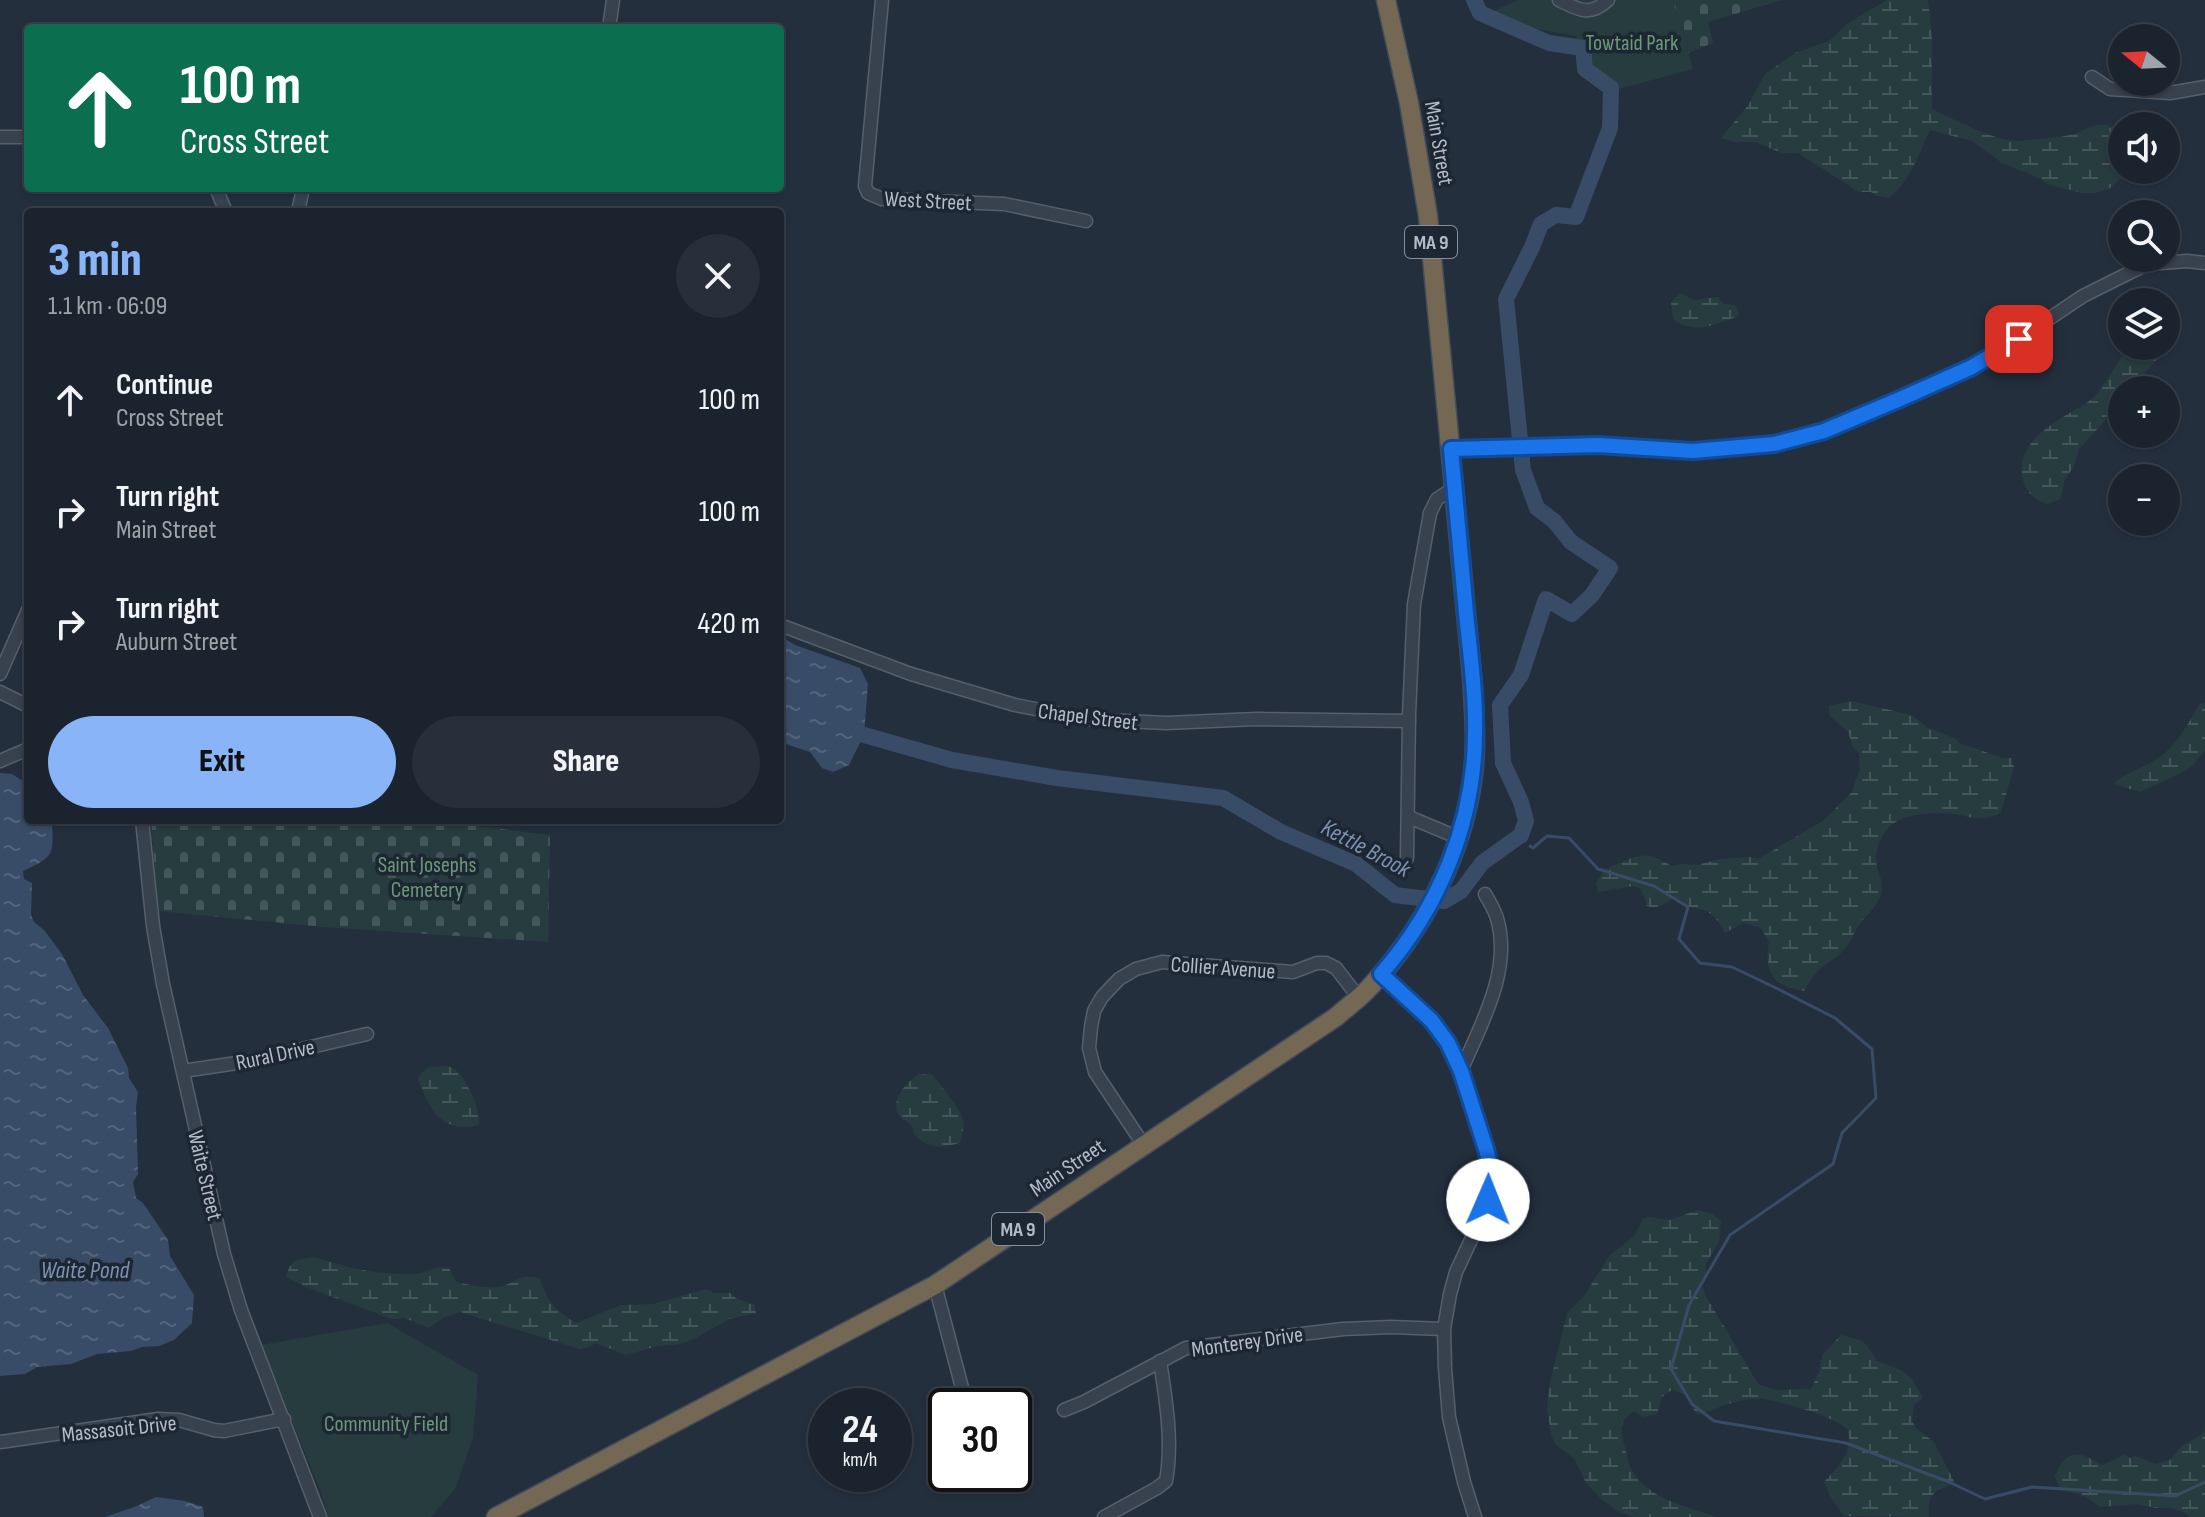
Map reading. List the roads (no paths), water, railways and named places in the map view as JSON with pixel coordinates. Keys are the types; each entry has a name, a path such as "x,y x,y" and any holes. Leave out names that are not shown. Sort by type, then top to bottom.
{"highway":[{"name":"Main Street","path":"496,1517 935,1285 1336,1017 1381,974 1409,938 1432,899 1459,838 1471,787 1475,733 1428,216 1409,103 1386,0"}],"street":[{"path":"610,24 613,0"},
{"name":"West Street","path":"882,0 865,186 868,193 896,201 1004,204 1086,221"},
{"path":"1559,0 1589,12 1608,0"},
{"path":"2092,77 2110,89 2170,93 2205,87"},
{"path":"0,137 24,137"},
{"path":"299,208 302,193"},
{"path":"1451,449 1598,445 1693,451 1734,449 1795,440 1824,431 1972,367 2083,296 2148,264 2205,263"},
{"path":"1407,858 1414,604 1430,513 1437,499 1454,488"},
{"path":"1428,531 1435,520 1457,509"},
{"path":"0,674 24,619"},
{"name":"Chapel Street","path":"784,626 911,674 1015,705 1086,719 1166,723 1256,719 1409,721"},
{"path":"0,692 24,704"},
{"path":"0,761 24,751"},
{"path":"1409,817 1459,838"},
{"name":"Waite Street","path":"142,824 158,957 224,1254 241,1310 320,1517"},
{"path":"1461,1071 1494,992 1500,956 1498,919 1485,894"},
{"name":"Collier Avenue","path":"1143,1144 1095,1072 1089,1048 1094,1011 1119,979 1136,969 1162,962 1293,972 1326,963 1336,968 1359,998"},
{"path":"1381,974 1432,1021 1448,1043 1461,1071 1490,1165 1483,1216 1452,1282 1444,1329 1449,1417 1475,1517"},
{"name":"Rural Drive","path":"183,1071 250,1061 367,1034"},
{"path":"1443,1035 1474,1041"},
{"path":"935,1285 962,1388"},
{"name":"Monterey Drive","path":"1064,1410 1186,1348 1379,1327 1444,1329"},
{"path":"1104,1517 1166,1481 1168,1438 1160,1361"},
{"name":"Massasoit Drive","path":"0,1442 158,1419 179,1420 224,1431 284,1419"}],"water":[{"path":"784,638 860,668 868,684 864,735 849,765 833,772 822,768 810,752 784,743"},
{"name":"Waite Pond","path":"0,773 12,774 21,780 24,777 24,824 52,824 50,853 23,871 24,879 32,883 31,915 62,954 83,995 108,1028 128,1068 129,1078 138,1092 138,1174 133,1182 136,1198 143,1203 168,1240 170,1256 194,1295 192,1323 174,1340 159,1346 97,1354 71,1364 37,1367 25,1374 0,1376"},
{"path":"156,1497 203,1507 204,1517 105,1517 137,1506"}],"waterway":[{"name":"Kettle Brook","path":"864,735 952,760 1057,778 1223,798 1281,832 1356,864 1395,895 1444,901 1461,891 1482,863 1521,835 1526,821 1503,763 1500,705 1521,675 1546,599 1572,614 1592,595 1610,568 1571,542 1554,521 1537,508 1523,470 1506,299 1541,224 1556,215 1576,217 1610,128 1611,88 1585,69 1583,48 1549,43 1480,13 1474,0"},
{"name":"Kettle Brook","path":"1521,835 1525,841"},
{"path":"1530,846 1533,848 1547,836 1569,838 1598,869 1654,886 1688,907 1679,939 1700,963 1732,967 1778,989 1835,1018 1872,1049 1876,1098 1842,1133 1833,1164 1730,1235 1689,1305 1671,1369 1692,1404 1714,1421 1846,1443 1985,1499 2032,1487 2175,1496 2205,1482"}],"park label":[{"name":"Towtaid Park","path":"1632,42"},
{"name":"Saint Josephs Cemetery","path":"427,876"},
{"name":"Community Field","path":"386,1423"}]}
